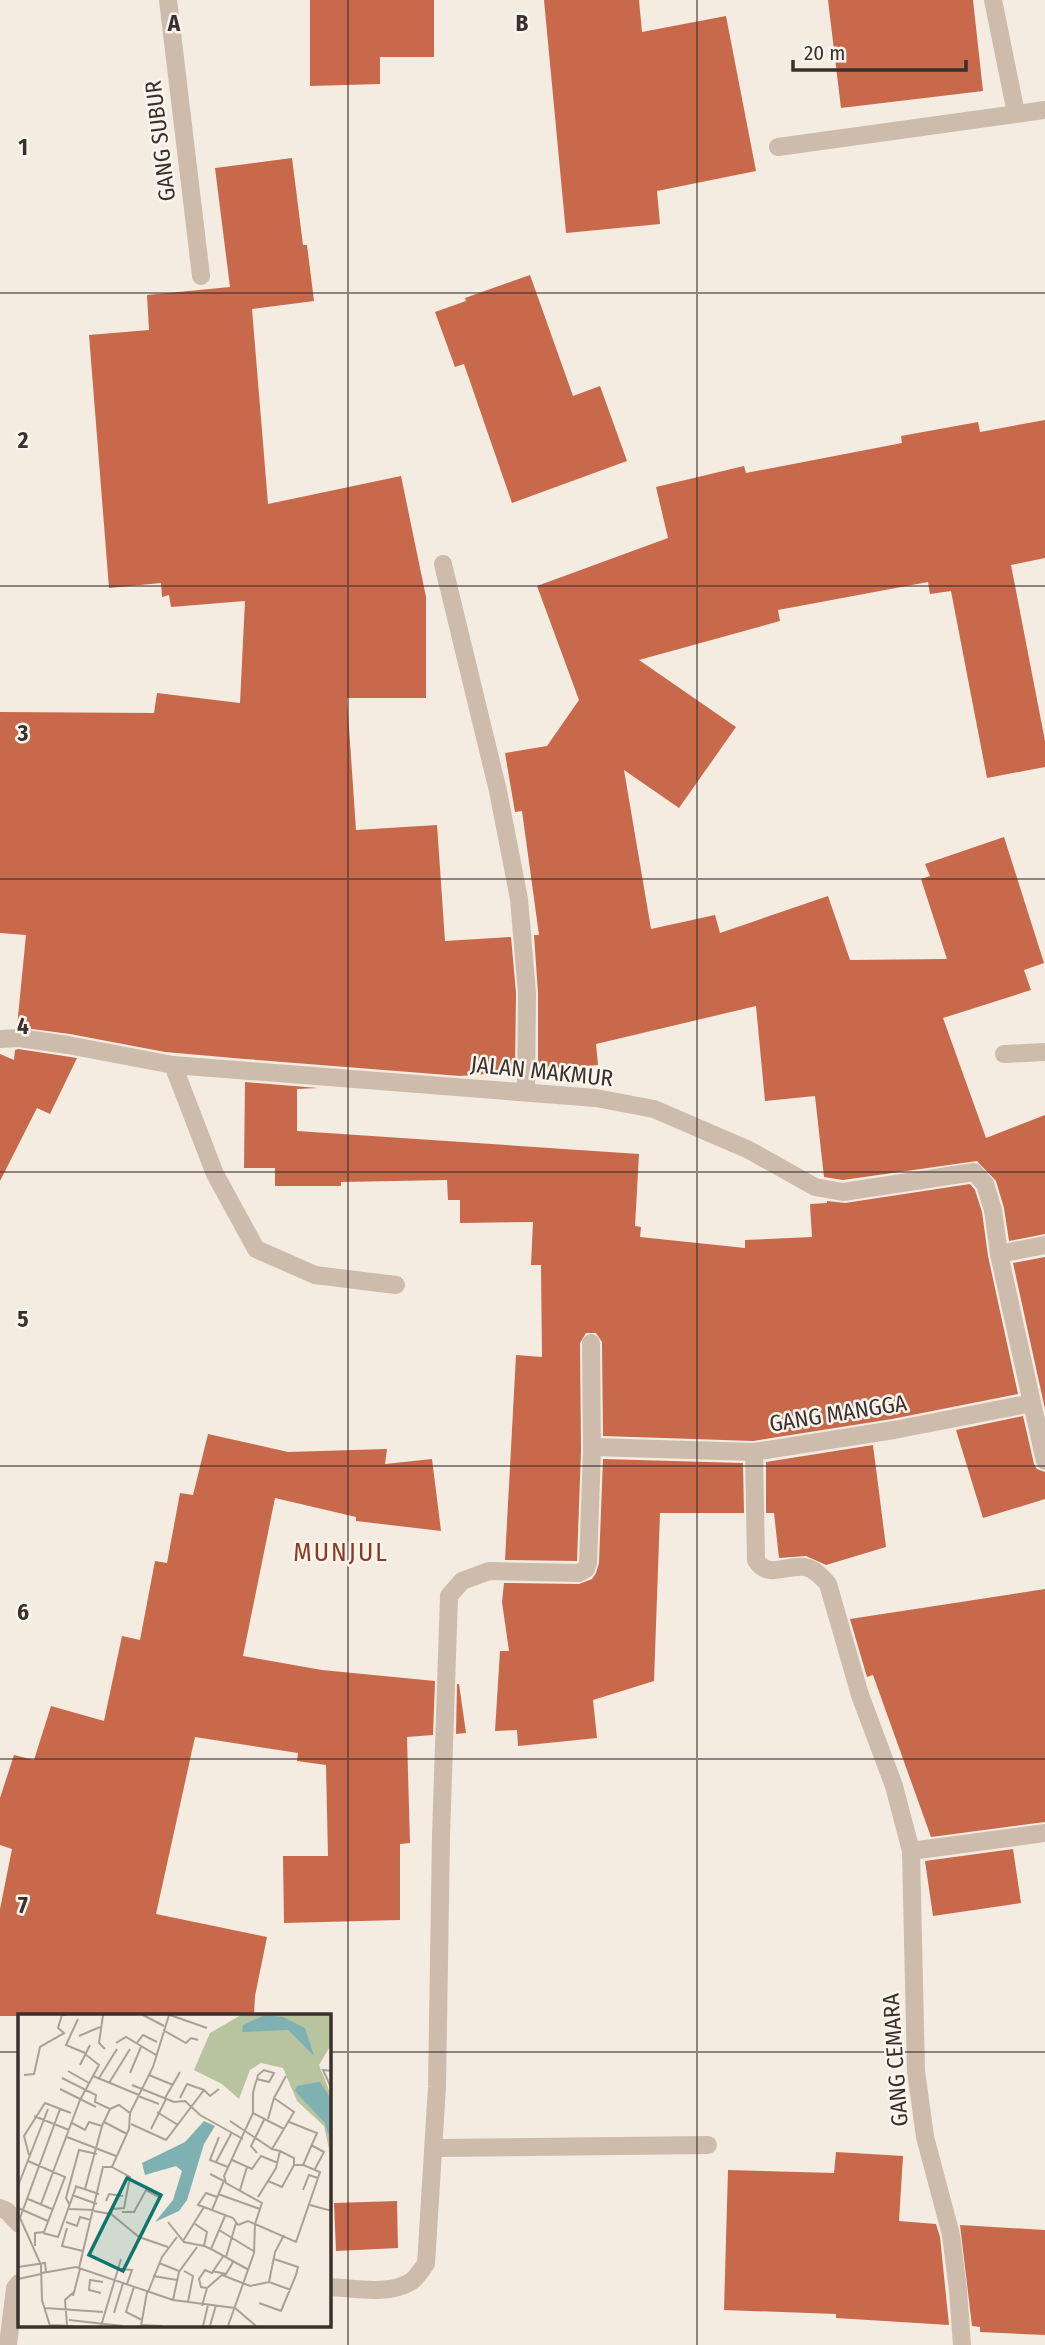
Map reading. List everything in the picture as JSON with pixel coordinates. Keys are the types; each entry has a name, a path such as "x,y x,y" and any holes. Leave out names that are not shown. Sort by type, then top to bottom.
{"street":[{"name":"GANG SUBUR","path":"168,0 201,276"},
{"path":"993,0 1016,113"},
{"path":"778,147 1045,110"},
{"path":"443,564 498,792 519,899 527,993 526,1092"},
{"name":"JALAN MAKMUR","path":"0,1039 19,1038 68,1045 173,1065 596,1098 654,1109 749,1150 815,1187 843,1192 974,1172 985,1184 993,1210 999,1254"},
{"path":"1004,1054 1045,1052"},
{"path":"173,1065 215,1174 256,1249 314,1275 396,1286"},
{"path":"1045,1245 999,1254 1045,1461"},
{"path":"331,2287 376,2290 398,2288 413,2280 426,2264 434,2148 449,1596 461,1581 489,1571 579,1573 586,1569 592,1451 591,1343"},
{"name":"GANG MANGGA","path":"911,1851 894,1786 860,1695 828,1584 820,1574 805,1567 768,1571 755,1560 754,1452 894,1430 1032,1403"},
{"path":"592,1451 601,1446 754,1452"},
{"path":"911,1851 1045,1833"},
{"name":"GANG CEMARA","path":"911,1851 916,2071 925,2137 951,2235 962,2345"},
{"path":"434,2148 708,2145"},
{"path":"0,2208 7,2211 18,2223"},
{"path":"8,2345 15,2288 18,2284"}],"building":[{"path":"310,0 434,0 434,57 380,57 380,84 310,86"},
{"path":"544,0 639,0 642,32 726,16 756,171 657,191 660,224 566,233"},
{"path":"828,0 973,0 983,91 841,108"},
{"path":"292,158 303,245 307,245 314,301 252,309 268,504 401,476 426,597 426,698 347,698 356,830 437,825 445,941 511,937 516,993 515,1072 460,1076 165,1052 17,1027 26,935 0,933 0,712 154,713 157,693 240,703 245,601 171,607 169,595 162,597 161,583 109,588 89,335 149,330 147,295 230,287 215,168"},
{"path":"530,275 573,396 600,386 627,461 512,503 464,364 455,367 435,312 466,301 465,298"},
{"path":"1045,420 1045,558 1011,565 1045,741 1045,767 987,778 951,591 930,594 928,582 778,610 780,621 639,660 736,727 679,808 624,770 651,929 715,915 720,933 828,896 850,960 947,959 921,879 930,876 925,864 1004,837 1044,963 1024,970 1031,990 943,1018 986,1138 1045,1115 1045,1234 1009,1241 1004,1208 996,1181 977,1161 843,1180 824,1177 815,1096 765,1101 756,1006 596,1044 598,1065 538,1070 538,993 534,935 539,935 522,811 515,812 505,753 547,746 579,700 537,586 668,538 656,487 744,466 746,473 902,443 901,436 978,422 980,432"},
{"path":"15,1050 77,1058 50,1114 37,1108 0,1181 0,1054 14,1060"},
{"path":"245,1082 318,1088 297,1089 297,1131 639,1154 635,1226 641,1227 640,1237 745,1248 745,1240 812,1237 810,1204 827,1201 845,1203 970,1184 975,1190 982,1212 988,1256 1018,1394 892,1419 753,1441 603,1436 602,1342 596,1333 586,1333 580,1343 581,1451 577,1561 505,1560 516,1355 542,1357 541,1265 531,1265 533,1222 460,1223 460,1200 448,1200 447,1180 341,1182 341,1186 275,1186 275,1168 244,1168"},
{"path":"1045,1257 1045,1409 1013,1263"},
{"path":"1023,1416 1034,1464 1037,1469 1045,1472 1045,1499 983,1518 956,1430"},
{"path":"208,1434 288,1452 387,1449 385,1464 432,1459 441,1531 356,1521 356,1517 275,1498 243,1656 322,1670 435,1681 433,1735 407,1737 410,1843 400,1844 400,1920 284,1923 283,1856 328,1856 326,1765 297,1761 298,1753 195,1737 156,1914 267,1937 254,2014 0,2016 0,1909 12,1849 0,1845 0,1798 14,1755 34,1760 51,1706 104,1721 122,1636 140,1640 155,1561 167,1563 180,1493 193,1495"},
{"path":"873,1445 886,1547 826,1565 806,1556 779,1558 774,1513 766,1513 766,1462"},
{"path":"603,1459 743,1463 744,1513 660,1513 654,1681 593,1700 597,1738 518,1746 517,1730 495,1731 500,1651 509,1651 502,1602 504,1583 579,1584 592,1579 599,1563"},
{"path":"1045,1589 1045,1822 931,1837 873,1675 867,1677 850,1619"},
{"path":"457,1684 466,1733 456,1734"},
{"path":"1013,1849 1021,1903 933,1916 925,1861"},
{"path":"836,2152 903,2156 899,2221 936,2224 940,2237 949,2325 836,2318 836,2314 724,2310 728,2170 834,2173"},
{"path":"397,2201 398,2248 336,2251 334,2203"},
{"path":"960,2225 1045,2230 1045,2335 980,2332 980,2327 972,2326"}],"district":[{"name":"MUNJUL","path":"341,1552"}]}
